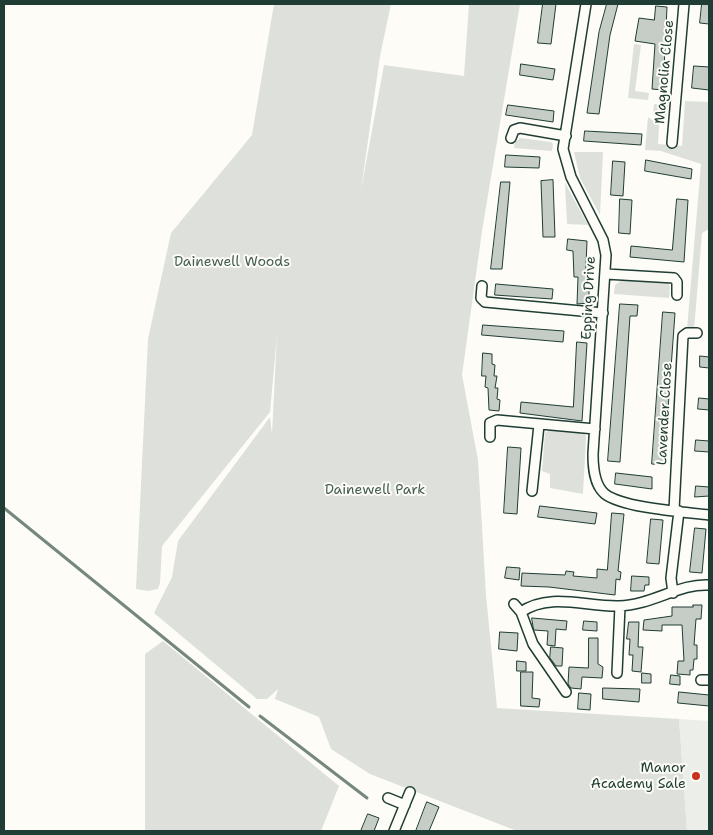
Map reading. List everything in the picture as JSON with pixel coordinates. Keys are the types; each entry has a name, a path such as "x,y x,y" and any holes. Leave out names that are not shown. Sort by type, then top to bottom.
{"street":[{"name":"Epping Drive","path":"586,4 563,149 567,167 603,240 606,255 595,429 594,466 598,484 606,494 623,502 709,515"},
{"name":"Magnolia Close","path":"672,143 684,4"},
{"path":"511,138 514,130 520,128 566,136"},
{"path":"606,274 674,278 677,282 677,295"},
{"path":"482,286 480,298 485,302 603,313"},
{"name":"Lavender Close","path":"677,511 684,336 687,332 698,333"},
{"path":"490,436 490,422 492,421 595,429"},
{"path":"532,491 539,425"},
{"path":"673,593 671,578 677,511"},
{"path":"521,612 532,604 544,601 620,606 645,602 691,586 709,585"},
{"path":"514,604 521,612 533,644 566,692"},
{"path":"617,673 620,606"},
{"path":"394,831 410,792"},
{"path":"388,798 405,805"}],"shaded area":[{"name":"Manor Academy Sale","path":"679,719 709,721 709,831 687,831"}],"green space":[{"path":"274,4 391,4 380,56 361,190 384,65 464,76 469,4 520,4 482,231 462,375 478,460 486,595 497,708 679,719 687,831 517,831 370,774 331,749 319,717 275,699 278,689 267,699 257,699 154,613 172,577 178,541 270,417 272,434 277,335 270,412 162,546 158,589 148,591 136,589 148,339 171,233 252,135"},
{"path":"634,44 641,45 635,91 649,93 648,100 628,98"},
{"path":"685,101 709,102 709,229 702,233 694,330 687,329 701,164 661,151 645,150 648,117 659,125 658,144 682,146"},
{"path":"654,104 668,105 666,117 661,119 653,114"},
{"path":"520,138 551,142 553,144 552,151 514,148 515,142"},
{"path":"574,152 603,152 600,215 580,178"},
{"path":"565,183 588,225 567,224"},
{"path":"622,280 662,283 667,281 670,286 669,298 614,294 615,285"},
{"path":"550,430 584,433 586,437 583,494 550,488 550,474 542,471 545,433"},
{"path":"163,641 339,786 321,831 145,831 145,654"}],"building":[{"path":"543,4 556,4 551,44 538,43"},
{"path":"607,4 618,4 610,35 599,114 587,113 599,32"},
{"path":"702,4 709,4 709,24 700,23"},
{"path":"656,6 667,7 663,90 652,89 655,44 635,41 639,18 654,20"},
{"path":"521,64 555,69 553,80 520,75"},
{"path":"694,66 709,67 709,90 692,88"},
{"path":"508,105 554,111 553,122 506,115"},
{"path":"585,131 642,134 641,145 584,141"},
{"path":"506,155 540,157 539,168 505,167"},
{"path":"646,160 692,169 691,179 645,171"},
{"path":"613,161 625,162 623,196 611,195"},
{"path":"553,180 555,237 543,237 541,181"},
{"path":"501,182 510,182 502,269 491,269"},
{"path":"620,199 632,200 630,234 619,233"},
{"path":"677,199 688,200 684,262 630,257 631,246 672,250"},
{"path":"568,239 587,241 585,290 589,290 589,303 577,304 578,277 574,277 573,251 567,250"},
{"path":"496,284 553,289 552,299 495,295"},
{"path":"620,304 638,305 637,316 630,316 620,462 608,461"},
{"path":"663,312 675,313 664,465 652,464"},
{"path":"483,325 564,331 563,342 482,335"},
{"path":"577,342 587,343 582,421 520,413 521,402 573,407"},
{"path":"483,353 492,354 492,364 495,365 494,376 497,376 495,388 498,388 497,399 500,400 499,411 489,410 488,388 485,387 486,376 482,376"},
{"path":"700,356 709,357 709,368 700,367"},
{"path":"699,398 709,399 709,410 698,409"},
{"path":"696,440 709,441 709,452 695,451"},
{"path":"508,447 521,448 517,514 504,513"},
{"path":"616,473 652,477 652,489 615,484"},
{"path":"696,486 709,487 709,496 695,497"},
{"path":"540,506 597,513 595,524 538,517"},
{"path":"612,513 624,514 618,571 621,572 620,580 616,579 615,595 549,587 521,586 522,573 565,575 566,571 574,572 573,576 597,578 597,569 607,570"},
{"path":"651,519 663,520 659,564 647,563"},
{"path":"695,528 706,529 702,573 690,572"},
{"path":"507,567 520,568 519,580 505,578"},
{"path":"632,576 649,577 649,585 645,585 644,591 631,591"},
{"path":"693,605 702,605 701,619 696,619 694,645 697,645 697,659 694,659 693,670 690,670 690,675 677,674 678,661 684,661 682,625 662,625 662,631 643,630 644,620 672,616 672,607 693,607"},
{"path":"532,618 567,621 566,630 556,629 555,646 547,645 548,631 534,630"},
{"path":"584,621 597,622 597,631 583,630"},
{"path":"629,622 639,622 638,647 643,647 641,672 632,671 633,655 629,655 630,639 627,639"},
{"path":"500,632 518,633 517,651 499,649"},
{"path":"589,638 598,638 598,664 603,667 602,678 582,677 581,689 571,688 568,684 569,667 588,668"},
{"path":"551,647 563,648 562,666 556,666 550,658"},
{"path":"517,661 526,662 526,671 517,671"},
{"path":"521,672 533,672 532,698 540,699 539,707 521,706"},
{"path":"642,673 651,674 651,683 642,683"},
{"path":"671,675 680,676 680,685 670,684"},
{"path":"603,688 640,689 639,702 603,699"},
{"path":"679,692 709,695 709,706 678,703"},
{"path":"579,693 591,694 590,710 578,709"},
{"path":"427,802 439,807 429,831 416,831"},
{"path":"368,814 379,818 374,831 361,831"}],"waterway":[{"path":"4,508 249,707"},
{"path":"260,716 367,798"}],"place":[{"name":"Manor Academy Sale","path":"696,776"}],"park label":[{"name":"Dainewell Woods","path":"232,262"},
{"name":"Dainewell Park","path":"375,490"}]}
